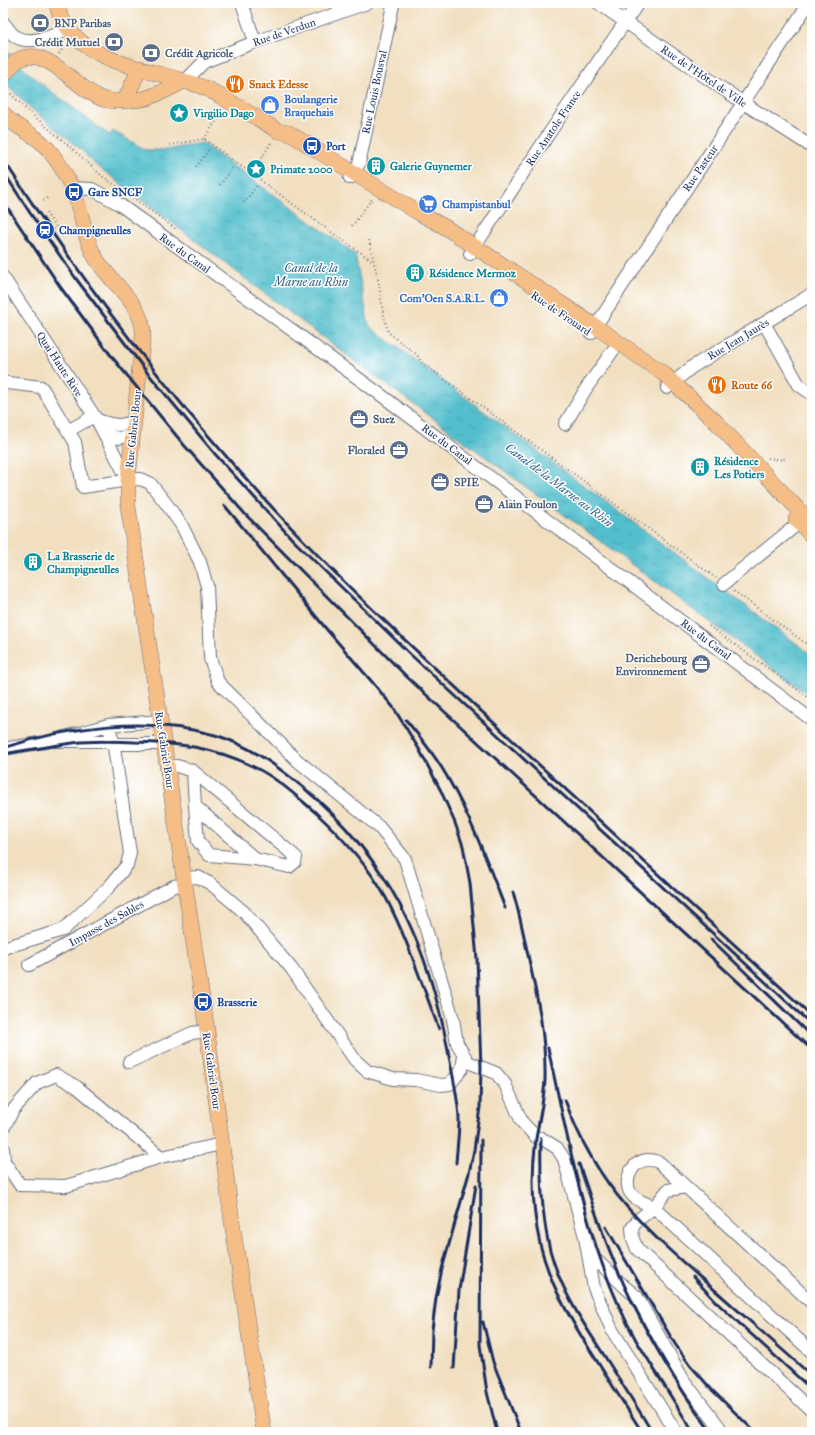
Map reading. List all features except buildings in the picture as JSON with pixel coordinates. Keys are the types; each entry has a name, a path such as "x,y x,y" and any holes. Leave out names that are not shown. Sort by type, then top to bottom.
{"main road":[{"name":"Rue de Frouard","path":"56,3 61,19 69,30 78,40 95,52 122,63 185,81 211,91 276,136 289,133 352,175 445,227 472,250 593,330 664,374 670,385"},
{"path":"3,76 20,59 52,57 98,97 110,100 144,99 185,81"},
{"path":"125,100 140,68"},
{"name":"Rue Gabriel Bour","path":"5,116 47,148 64,172 72,188 93,253 101,266 137,311 142,323 143,334 128,480 130,521 185,881 207,1031 233,1229 264,1432"},
{"name":"Rue de Frouard","path":"352,175 376,194 440,237 472,250"},
{"name":"Rue de Frouard","path":"593,330 614,349 658,380 670,385 716,422 806,521 812,536"}],"street":[{"path":"242,3 255,42"},
{"name":"Rue de Verdun","path":"185,81 204,62 255,42 367,3"},
{"name":"Rue Louis Bousval","path":"352,175 359,164 393,5 392,3"},
{"name":"Rue de l'Hôtel de Ville","path":"598,3 743,103 812,147"},
{"name":"Rue Anatole France","path":"472,250 638,3"},
{"name":"Rue Pasteur","path":"593,330 809,3"},
{"path":"3,22 15,36 22,40 35,40 69,30"},
{"name":"Rue du Canal","path":"72,188 92,189 119,204 381,395 812,720"},
{"name":"Quai Haute Rive","path":"3,277 96,418 128,480"},
{"name":"Rue Jean Jaurès","path":"670,385 692,367 812,294"},
{"path":"764,323 799,385 812,394"},
{"path":"565,424 587,387 614,349"},
{"path":"3,384 8,383 27,387 41,387 75,442 83,487 140,479 150,483 182,526 200,562 207,586 210,658 218,682 298,761 380,827 405,859 453,1019 456,1043 468,1062 496,1073 505,1084 522,1122 536,1137 541,1138 557,1148 564,1159 585,1237 594,1288 612,1330 676,1432"},
{"path":"68,431 96,418 115,426 121,425 133,428"},
{"path":"105,435 119,438 133,428"},
{"path":"724,584 806,521"},
{"path":"3,749 51,741 108,725 160,720"},
{"path":"3,948 63,930 110,886 127,865 130,853 113,743 108,725"},
{"path":"51,741 104,741 113,743 164,744"},
{"path":"167,766 177,766 193,771 296,856 295,862 289,867 255,859 209,855 198,841 193,771"},
{"path":"195,806 255,859"},
{"path":"185,881 198,877 211,884 244,912 290,968 355,1060 367,1071 393,1079 416,1080 441,1085 450,1084 462,1069 464,1056"},
{"name":"Impasse des Sables","path":"29,965 185,881"},
{"path":"129,1062 192,1033 207,1031"},
{"path":"3,1129 13,1110 37,1083 56,1075 77,1088 161,1157"},
{"path":"3,1148 4,1161 20,1184 66,1186 161,1157 222,1144"},
{"path":"812,1303 660,1163 653,1160 641,1161 633,1166 629,1176 630,1191 634,1197 654,1207 753,1300 812,1352"},
{"path":"686,1187 668,1190 654,1207 638,1220 632,1228 633,1239 637,1249 812,1411"},
{"path":"585,1237 592,1256 626,1288 638,1297 684,1381 723,1432"}],"path":[{"path":"52,57 58,55 64,47"},
{"path":"3,86 29,112 112,184"},
{"path":"170,145 204,139 223,111"},
{"path":"252,175 276,136"},
{"path":"204,139 373,261"},
{"path":"196,167 210,148"},
{"path":"220,185 234,166"},
{"path":"244,203 258,184"},
{"path":"352,226 376,194"},
{"path":"43,201 47,198"},
{"path":"42,237 56,227 46,213"},
{"path":"369,240 388,332 418,355 421,362 812,648"}],"water":[{"name":"Canal de la Marne au Rhin","path":"3,46 30,74 109,135 113,131 146,150 166,150 202,143 355,254 369,326 812,655 812,697 314,331 92,162 84,152 33,110 3,82"}],"railway":[{"path":"3,159 71,260 144,358 182,405 262,497 354,592 812,1016"},
{"path":"3,171 30,213 77,280 146,371 215,454 293,540 411,655 812,1025"},
{"path":"3,201 61,288 112,357 184,445 245,514 407,677 812,1050"},
{"path":"225,506 393,707 419,749 441,791 463,846 470,883 477,959 481,1067 480,1107 469,1173 442,1269 436,1298 432,1330 431,1367"},
{"path":"406,720 434,756 457,795 479,842 505,908"},
{"path":"3,748 55,734 109,726 163,726 189,729 227,739 251,750 273,764 304,788 333,815 359,843 381,873 399,903 415,936 428,970 438,1006 456,1091 459,1119 456,1163"},
{"path":"3,754 81,742 115,741 180,745 224,754 269,775 315,812 345,841 371,874 394,914 439,1029"},
{"path":"513,892 520,918 541,1019 544,1049 545,1080 543,1102 536,1139 533,1166 535,1218 540,1244 544,1259 556,1289 570,1317 642,1432"},
{"path":"711,939 812,1037"},
{"path":"548,1048 572,1160 605,1272 619,1307 636,1340 693,1432"},
{"path":"565,1100 577,1129 599,1170 627,1207 670,1251 812,1376"},
{"path":"541,1138 543,1208 547,1236 554,1264 565,1291 579,1316 652,1432"},
{"path":"481,1140 480,1345 487,1392 497,1432"},
{"path":"579,1164 606,1243 635,1308 665,1363 711,1432"},
{"path":"454,1368 459,1290 476,1185"},
{"path":"606,1227 675,1344 690,1365 712,1390 755,1432"},
{"path":"693,1277 716,1302 812,1390"},
{"path":"483,1322 493,1362 521,1432"}],"place":[{"name":"BNP Paribas","path":"40,23"},
{"name":"Crédit Mutuel","path":"114,42"},
{"name":"Crédit Agricole","path":"151,53"},
{"name":"Snack Edesse","path":"235,84"},
{"name":"Boulangerie Braquehais","path":"270,105"},
{"name":"Virgilio Dago","path":"179,113"},
{"name":"Port","path":"312,146"},
{"name":"Galerie Guynemer","path":"376,166"},
{"name":"Primate 2000","path":"256,169"},
{"name":"Gare SNCF","path":"74,192"},
{"name":"Champistanbul","path":"428,204"},
{"name":"Champigneulles","path":"45,230"},
{"name":"Résidence Mermoz","path":"415,273"},
{"name":"Com’Oen S.A.R.L.","path":"499,298"},
{"name":"Route 66","path":"717,385"},
{"name":"Suez","path":"359,419"},
{"name":"Floraled","path":"399,450"},
{"name":"Résidence Les Potiers","path":"700,467"},
{"name":"SPIE","path":"440,482"},
{"name":"Alain Foulon","path":"484,504"},
{"name":"La Brasserie de Champigneulles","path":"33,562"},
{"name":"Derichebourg Environnement","path":"701,664"},
{"name":"Brasserie","path":"203,1002"}]}
